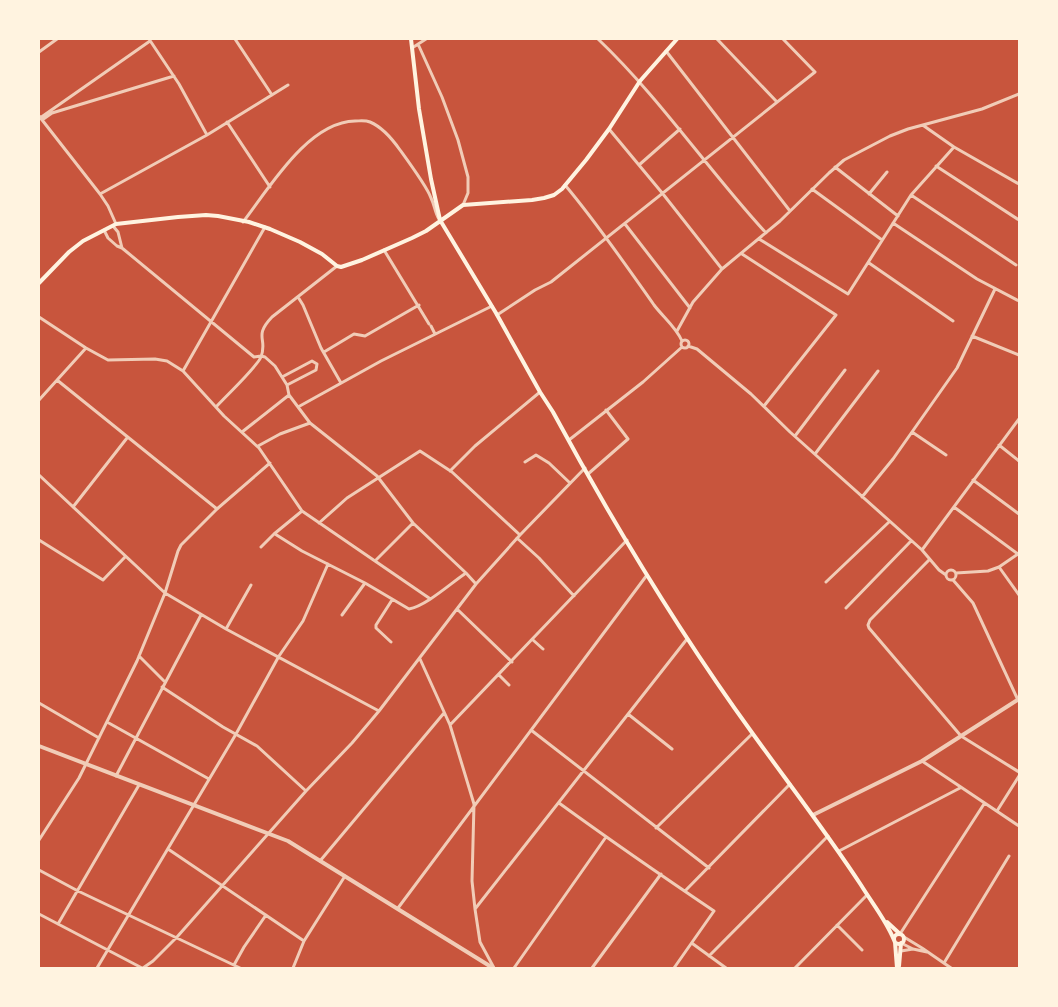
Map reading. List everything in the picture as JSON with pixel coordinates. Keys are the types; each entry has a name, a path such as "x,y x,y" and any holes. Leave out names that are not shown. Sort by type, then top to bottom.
{"main road":[{"path":"411,39 428,161 440,220 687,639 752,734 839,851 884,920 895,941 901,943"},
{"path":"39,283 69,252 91,236 114,225 206,215 249,222 300,242 341,267 362,260 426,230 463,205 544,198 554,195 565,185 609,129 640,81 676,39"},
{"path":"884,920 902,936"},
{"path":"898,968 895,935 902,936"},
{"path":"898,968 902,951 902,936"}],"street":[{"path":"39,52 57,39"},
{"path":"235,39 272,95"},
{"path":"412,48 426,39"},
{"path":"598,39 640,81 704,161 766,233"},
{"path":"717,39 777,102"},
{"path":"497,315 535,290 552,282 815,72 783,39"},
{"path":"40,118 150,40 174,76 207,135"},
{"path":"418,44 442,97 458,140 468,177 468,193 463,205"},
{"path":"666,51 790,211"},
{"path":"40,118 174,76"},
{"path":"100,194 207,135 288,85"},
{"path":"677,331 699,295 722,270 766,233 836,167 855,154 890,136 908,129 982,109 1019,94"},
{"path":"40,118 108,206 122,248"},
{"path":"244,222 285,167 308,142 324,130 342,121 371,122 381,129 401,151 431,198 434,210 440,220"},
{"path":"227,122 270,187"},
{"path":"923,126 954,147 1019,184"},
{"path":"609,129 722,270"},
{"path":"639,165 680,129"},
{"path":"759,239 848,294 870,263 882,240 911,195 954,147"},
{"path":"936,166 1019,220"},
{"path":"836,167 898,216"},
{"path":"868,194 887,172"},
{"path":"565,185 590,215 661,315 677,331 682,341 682,347"},
{"path":"812,189 882,240"},
{"path":"911,195 1016,265"},
{"path":"893,223 977,279 1019,302"},
{"path":"625,224 690,308"},
{"path":"183,371 265,227"},
{"path":"104,230 108,238 117,246 122,248 254,357 261,356 269,360 287,385 289,395 310,423 379,478 413,523 476,584"},
{"path":"384,250 419,305 434,334"},
{"path":"742,254 836,315 764,406"},
{"path":"870,263 954,320"},
{"path":"216,407 261,356 263,328 272,317 337,266"},
{"path":"862,497 912,432 957,368 995,289"},
{"path":"298,297 341,383"},
{"path":"324,352 354,334 365,336 419,305"},
{"path":"298,407 434,334 492,306"},
{"path":"39,317 108,360 155,359 167,362 183,371 216,407 258,446 302,511 429,598"},
{"path":"972,336 1019,355"},
{"path":"682,341 687,340 688,346"},
{"path":"569,440 644,382 682,347 686,348 688,346 697,349 764,406 889,522 922,550 929,560 946,575 948,580 954,580"},
{"path":"39,400 86,348"},
{"path":"282,377 312,361 317,364 316,370 287,385"},
{"path":"795,436 844,370"},
{"path":"815,454 878,371"},
{"path":"57,380 218,509"},
{"path":"450,471 475,446 540,392"},
{"path":"242,432 289,395"},
{"path":"588,474 628,439 606,410"},
{"path":"922,550 1019,420"},
{"path":"258,446 280,434 310,423"},
{"path":"912,432 946,455"},
{"path":"72,507 128,438"},
{"path":"999,446 1019,461"},
{"path":"319,523 347,498 420,450 450,471 519,537 574,596"},
{"path":"525,462 536,455 549,463 570,483"},
{"path":"39,840 79,778 139,656 165,593 181,545 270,463"},
{"path":"39,914 107,951 143,968 153,961 177,937 306,791 352,743 379,711 476,584 585,468"},
{"path":"39,475 165,593 226,629 379,711"},
{"path":"973,480 1019,514"},
{"path":"946,575 950,570 956,573 988,571 999,567 1018,553 954,507"},
{"path":"261,547 302,511"},
{"path":"826,582 889,522"},
{"path":"375,561 413,523"},
{"path":"275,534 302,551 365,583 408,609 414,608 466,573"},
{"path":"39,540 102,580 125,557"},
{"path":"450,724 512,662 627,540"},
{"path":"846,608 911,541"},
{"path":"929,560 870,620 868,625 880,642 962,736 1019,772"},
{"path":"96,968 236,734 279,656 303,621 328,564"},
{"path":"999,567 1019,595"},
{"path":"954,580 956,573"},
{"path":"398,908 647,574"},
{"path":"813,815 922,761 1019,700 973,603 954,580"},
{"path":"342,615 365,583"},
{"path":"226,629 251,585"},
{"path":"391,642 376,628 376,624 392,600"},
{"path":"457,609 512,662"},
{"path":"116,776 201,615"},
{"path":"475,910 687,639"},
{"path":"532,640 542,648"},
{"path":"139,656 165,682"},
{"path":"420,658 450,724 474,804 472,881 475,910 480,942 494,968"},
{"path":"499,675 509,685"},
{"path":"162,687 257,746 306,791"},
{"path":"39,703 99,738"},
{"path":"320,861 444,713"},
{"path":"628,714 672,748"},
{"path":"107,722 209,779"},
{"path":"531,730 709,868"},
{"path":"656,828 752,734"},
{"path":"39,746 288,841 494,968"},
{"path":"922,761 1019,826"},
{"path":"997,811 1019,776"},
{"path":"685,892 790,784"},
{"path":"58,924 139,785"},
{"path":"839,851 960,788"},
{"path":"559,803 714,911 674,968"},
{"path":"951,968 902,936 984,804"},
{"path":"709,956 828,836"},
{"path":"514,968 606,837"},
{"path":"168,849 304,941"},
{"path":"944,963 1009,856"},
{"path":"39,870 78,891 240,968"},
{"path":"592,968 661,873"},
{"path":"293,968 304,941 345,876"},
{"path":"795,968 867,895"},
{"path":"234,965 266,915"},
{"path":"837,925 862,950"},
{"path":"692,943 726,968"},
{"path":"901,943 928,952"},
{"path":"902,951 913,948"}]}
